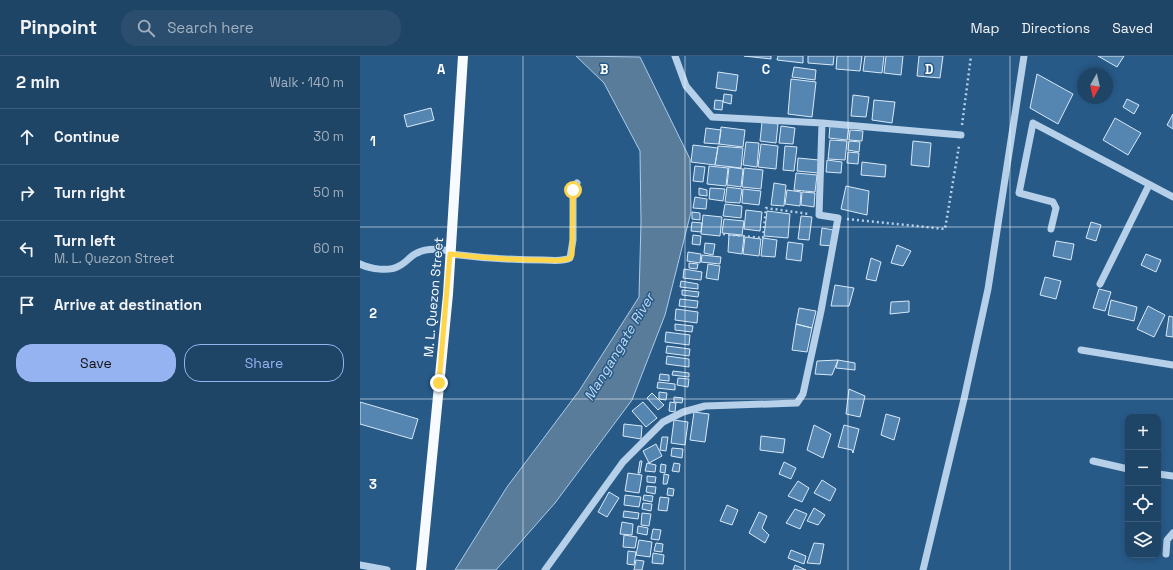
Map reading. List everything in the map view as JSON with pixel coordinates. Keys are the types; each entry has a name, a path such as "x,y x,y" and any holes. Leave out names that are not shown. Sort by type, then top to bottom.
{"main road":[{"name":"M. L. Quezon Street","path":"421,570 450,253 463,56"}],"street":[{"path":"675,56 686,86 712,117 822,123 960,135"},
{"path":"923,570 964,399 988,289 1024,56"},
{"path":"545,570 623,462 663,422 683,412 705,406 797,402 803,394 821,312 838,218 819,215 822,123"},
{"path":"1051,228 1056,208 1053,202 1019,193 1033,123 1173,198"},
{"path":"360,264 367,268 389,269 399,267 419,252 438,249 450,253 486,259 557,260 570,258 572,240 572,194 574,186 577,183"},
{"path":"1100,284 1149,185"},
{"path":"1081,350 1173,365"},
{"path":"1093,461 1125,468"},
{"path":"1161,474 1173,476"},
{"path":"1166,554 1167,540 1173,533"},
{"path":"360,565 387,570"}],"path":[{"path":"723,234 763,238 766,208 819,215"},
{"path":"838,218 945,229"}],"water":[{"name":"Mangangate River","path":"576,56 640,57 690,159 691,212 665,315 632,400 555,503 496,570 455,570 507,487 579,391 639,297 641,222 640,151 604,83"}],"building":[{"path":"744,56 771,56 771,59"},
{"path":"778,56 803,56 803,63 777,60"},
{"path":"808,56 834,56 833,65 808,63"},
{"path":"837,56 862,56 860,71 836,69"},
{"path":"865,56 884,56 882,73 863,71"},
{"path":"886,56 903,56 901,75 884,73"},
{"path":"919,56 943,56 940,78 917,76"},
{"path":"1098,56 1124,56 1117,67"},
{"path":"794,67 816,70 815,80 792,77"},
{"path":"718,72 738,75 736,91 716,88"},
{"path":"1037,74 1073,94 1058,124 1030,108"},
{"path":"791,79 816,82 812,117 788,114"},
{"path":"724,94 732,95 731,104 723,102"},
{"path":"853,95 869,97 866,117 851,116"},
{"path":"1127,99 1139,105 1134,114 1123,107"},
{"path":"715,100 723,101 722,110 714,109"},
{"path":"874,100 895,102 892,123 872,120"},
{"path":"431,108 434,120 407,127 404,115"},
{"path":"1173,114 1173,129 1167,125"},
{"path":"1115,118 1141,133 1128,155 1103,140"},
{"path":"762,122 778,124 776,143 760,141"},
{"path":"830,125 849,127 847,140 829,138"},
{"path":"781,126 795,128 793,144 779,143"},
{"path":"721,127 745,130 743,147 719,144"},
{"path":"706,128 721,130 719,144 704,143"},
{"path":"850,130 863,131 862,141 849,140"},
{"path":"830,140 847,141 845,160 828,159"},
{"path":"849,141 860,142 859,152 848,150"},
{"path":"913,141 931,143 929,167 911,165"},
{"path":"746,142 759,143 757,167 743,165"},
{"path":"761,144 778,146 776,169 758,167"},
{"path":"693,145 718,148 715,165 691,162"},
{"path":"718,146 743,148 741,168 715,165"},
{"path":"785,146 797,147 794,171 783,170"},
{"path":"848,152 859,153 858,164 847,163"},
{"path":"798,158 819,160 818,173 797,171"},
{"path":"827,160 842,162 841,173 826,172"},
{"path":"862,162 886,165 885,177 861,175"},
{"path":"695,166 705,167 703,182 693,181"},
{"path":"709,166 728,168 726,186 707,184"},
{"path":"729,167 743,169 741,187 727,185"},
{"path":"744,168 763,170 761,189 742,187"},
{"path":"796,173 817,175 815,192 794,190"},
{"path":"774,183 786,185 784,206 771,205"},
{"path":"846,186 869,191 867,215 841,209"},
{"path":"727,187 742,189 740,203 725,202"},
{"path":"699,188 707,190 707,196 699,195"},
{"path":"710,188 725,189 723,201 709,199"},
{"path":"743,189 761,191 759,205 742,203"},
{"path":"787,190 801,192 800,206 785,204"},
{"path":"802,192 815,193 814,207 801,205"},
{"path":"695,197 707,199 706,209 693,208"},
{"path":"725,204 742,206 741,218 723,216"},
{"path":"746,210 762,212 760,231 744,229"},
{"path":"767,211 790,214 788,238 764,236"},
{"path":"692,212 700,213 700,220 692,219"},
{"path":"703,215 722,217 720,236 701,234"},
{"path":"801,216 812,217 809,240 798,239"},
{"path":"724,219 744,221 742,235 722,233"},
{"path":"692,222 702,223 701,232 691,231"},
{"path":"1091,222 1101,225 1096,241 1086,238"},
{"path":"822,228 834,230 833,246 820,245"},
{"path":"693,235 701,236 700,245 692,244"},
{"path":"729,235 744,236 742,254 728,252"},
{"path":"745,237 761,239 759,256 743,254"},
{"path":"763,238 777,240 775,257 761,256"},
{"path":"1056,241 1074,244 1071,260 1053,256"},
{"path":"788,242 803,244 801,261 786,259"},
{"path":"705,243 715,244 713,255 704,253"},
{"path":"897,245 911,251 903,266 891,263"},
{"path":"688,252 701,254 700,263 687,261"},
{"path":"1146,254 1161,260 1156,272 1141,265"},
{"path":"702,255 721,257 720,264 701,262"},
{"path":"871,258 881,262 876,281 866,279"},
{"path":"689,263 698,264 697,269 689,268"},
{"path":"708,264 720,266 718,280 706,278"},
{"path":"684,269 702,272 701,280 683,278"},
{"path":"1045,277 1061,281 1056,299 1040,295"},
{"path":"681,281 698,284 698,289 680,287"},
{"path":"835,285 854,288 849,306 831,306"},
{"path":"1099,289 1111,292 1105,311 1093,308"},
{"path":"682,290 699,292 698,297 682,295"},
{"path":"680,299 698,301 697,308 679,306"},
{"path":"1111,300 1137,307 1134,321 1108,315"},
{"path":"909,301 909,312 890,314 891,302"},
{"path":"1148,306 1165,315 1154,337 1137,329"},
{"path":"799,308 816,311 812,328 796,324"},
{"path":"676,309 698,312 697,323 675,320"},
{"path":"1169,316 1173,317 1173,337 1166,336"},
{"path":"675,324 693,326 692,332 675,330"},
{"path":"796,324 812,328 807,352 792,350"},
{"path":"666,332 690,335 689,345 665,342"},
{"path":"667,346 690,349 689,356 666,353"},
{"path":"667,356 689,359 689,367 666,364"},
{"path":"838,360 855,363 855,370 836,368"},
{"path":"838,360 832,375 815,374 817,361"},
{"path":"673,371 689,373 689,377 672,375"},
{"path":"660,374 669,375 669,381 659,380"},
{"path":"678,378 689,379 688,387 677,385"},
{"path":"658,382 675,384 675,390 657,388"},
{"path":"849,389 865,396 860,417 846,414"},
{"path":"659,392 667,393 666,400 659,399"},
{"path":"652,393 664,405 658,410 647,398"},
{"path":"674,397 683,398 682,403 674,402"},
{"path":"360,402 418,419 412,439 360,424"},
{"path":"643,402 657,418 646,427 632,411"},
{"path":"670,402 676,403 675,412 669,411"},
{"path":"694,412 709,414 705,442 690,440"},
{"path":"886,414 900,418 894,440 881,435"},
{"path":"674,420 688,422 685,445 671,443"},
{"path":"624,424 642,426 641,439 623,436"},
{"path":"814,425 831,434 823,458 807,450"},
{"path":"844,425 859,429 853,453 852,450 838,447"},
{"path":"761,436 785,439 783,453 760,450"},
{"path":"662,437 668,437 666,451 660,450"},
{"path":"656,444 662,456 649,463 643,451"},
{"path":"672,448 683,449 682,458 671,456"},
{"path":"640,461 642,461 640,473 638,473"},
{"path":"784,462 796,468 791,479 779,474"},
{"path":"647,463 656,465 655,472 645,471"},
{"path":"674,463 680,464 679,472 672,471"},
{"path":"661,464 666,465 665,473 660,472"},
{"path":"628,473 642,475 639,493 625,491"},
{"path":"664,474 669,475 667,484 663,484"},
{"path":"647,476 656,477 655,483 647,482"},
{"path":"822,480 836,489 830,501 814,493"},
{"path":"798,481 809,488 802,502 788,496"},
{"path":"647,486 656,487 655,494 646,492"},
{"path":"668,488 674,489 673,496 667,495"},
{"path":"609,492 619,498 607,517 598,512"},
{"path":"625,495 641,497 639,507 624,505"},
{"path":"644,495 653,496 652,502 643,500"},
{"path":"660,497 669,498 667,511 658,510"},
{"path":"643,503 652,504 651,511 642,509"},
{"path":"727,505 738,510 732,525 720,521"},
{"path":"814,508 825,515 818,525 807,521"},
{"path":"795,509 807,514 800,529 786,523"},
{"path":"624,511 639,513 638,519 623,517"},
{"path":"759,512 767,516 762,528 769,535 765,543 749,533"},
{"path":"642,513 651,514 649,526 641,525"},
{"path":"622,522 633,524 632,535 620,534"},
{"path":"638,526 648,528 647,535 637,533"},
{"path":"653,529 661,530 659,540 651,539"},
{"path":"624,535 637,537 635,548 623,547"},
{"path":"639,540 652,542 650,557 636,555"},
{"path":"656,543 663,544 662,552 654,551"},
{"path":"814,543 824,544 820,564 807,563"},
{"path":"791,550 806,556 804,564 788,558"},
{"path":"628,551 636,552 634,565 627,564"},
{"path":"653,553 664,555 663,564 652,563"},
{"path":"636,560 644,561 642,570 634,570"},
{"path":"795,565 806,570 793,570"}],"route":[{"path":"439,383 448,294 450,254 486,259 512,260 566,260 570,258 572,255 573,190"}]}
